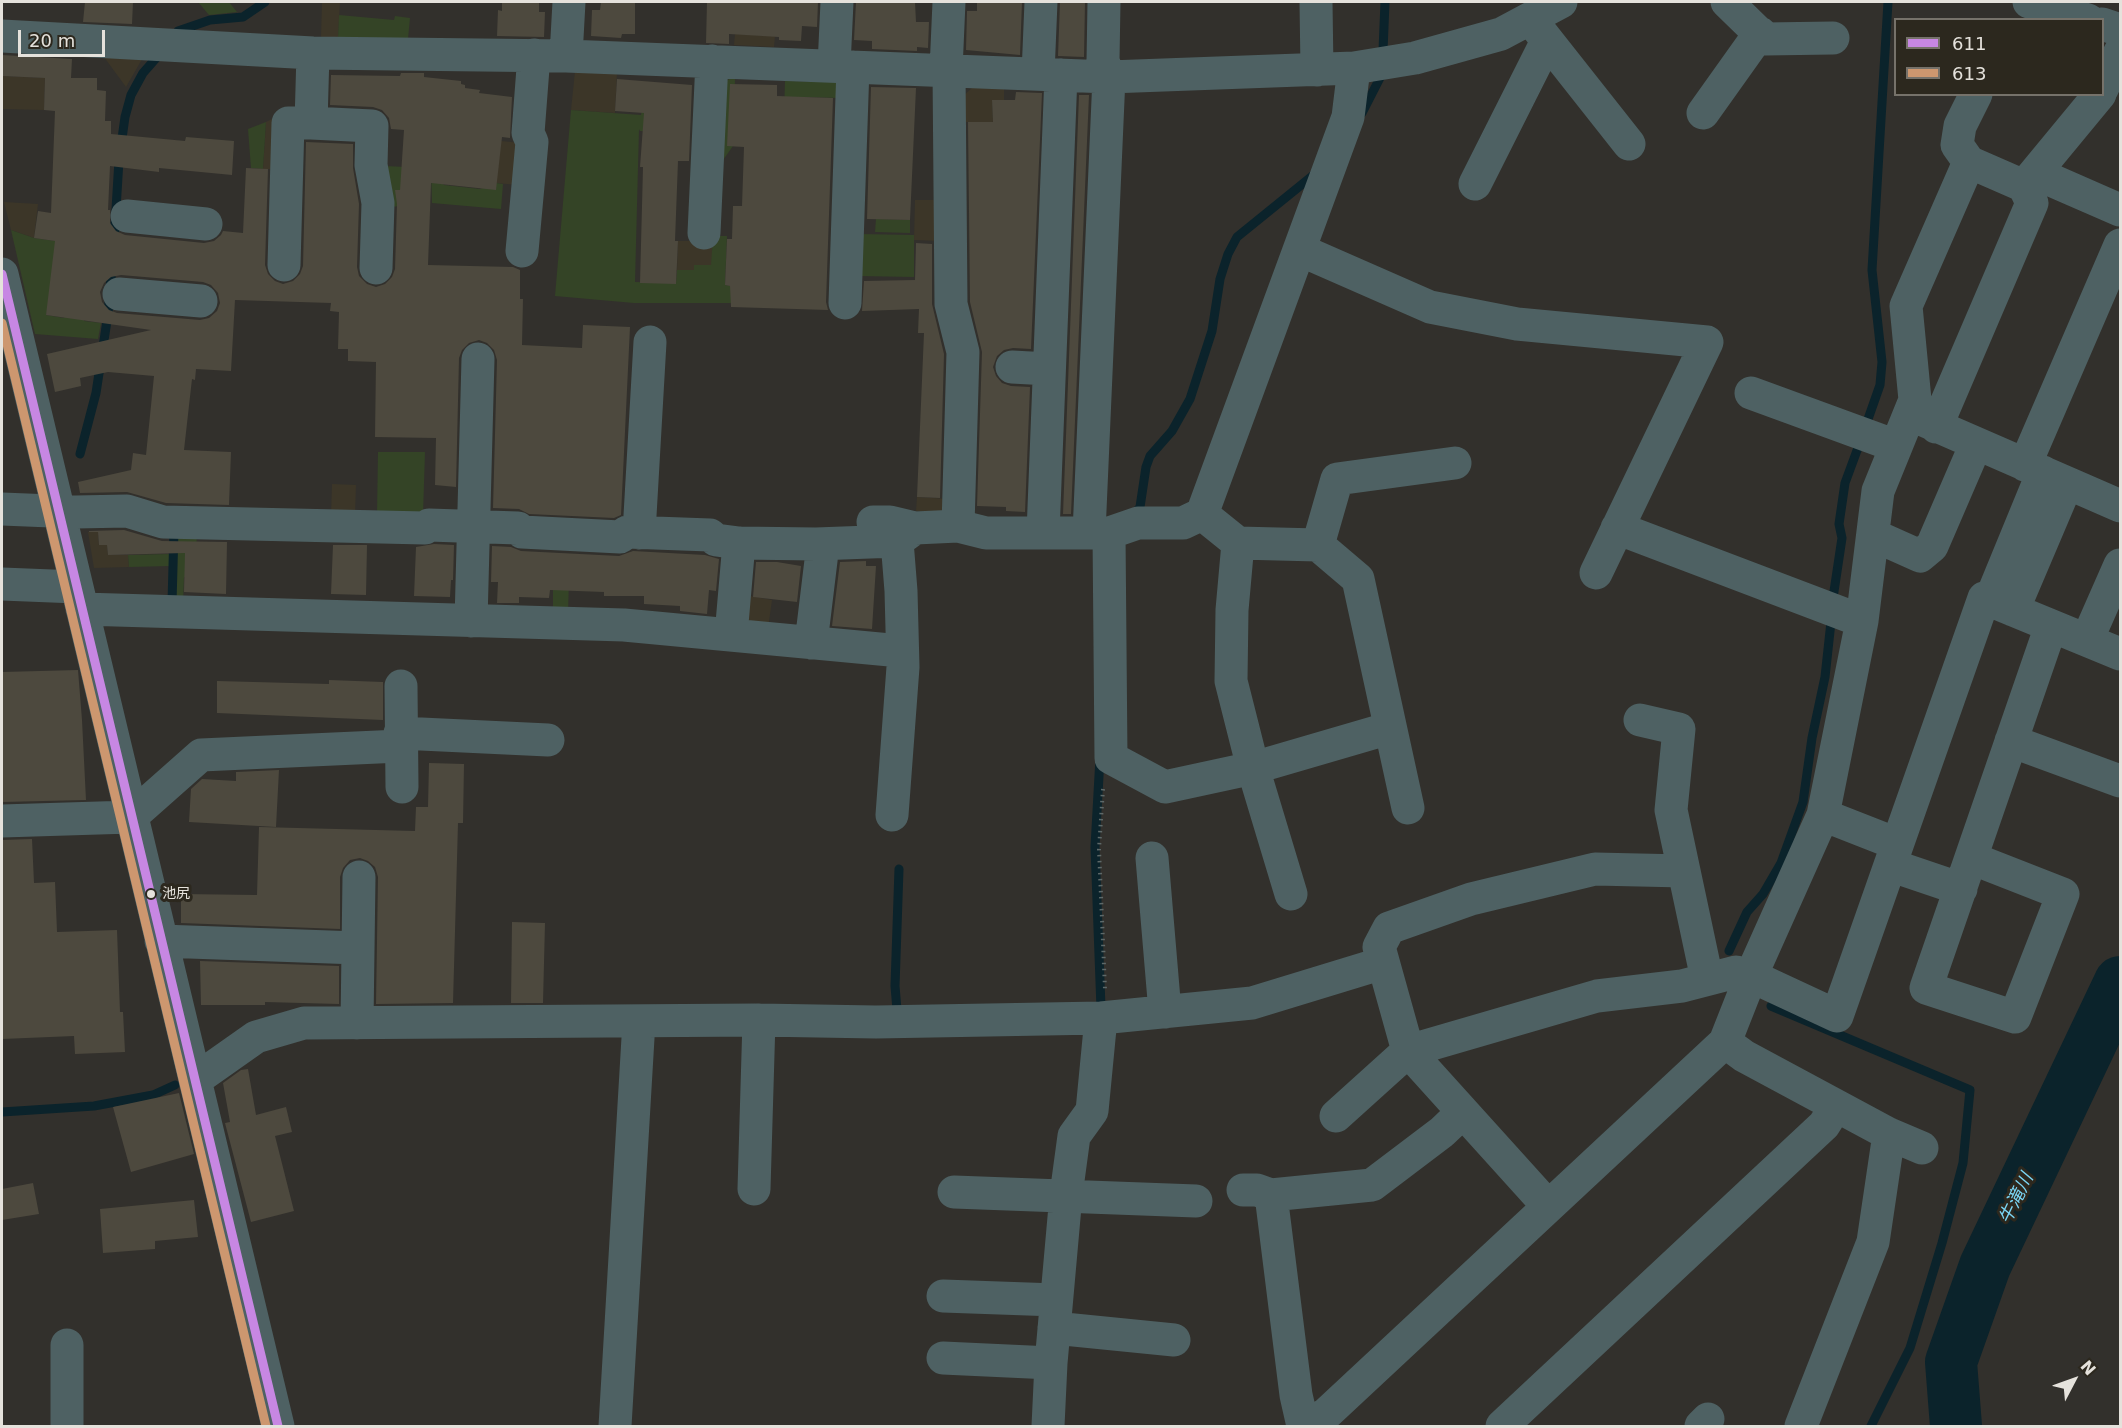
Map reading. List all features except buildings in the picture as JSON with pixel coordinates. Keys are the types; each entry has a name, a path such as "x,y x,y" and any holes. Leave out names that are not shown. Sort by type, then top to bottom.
{"street":[{"path":"566,56 569,2"},
{"path":"837,2 844,66 845,303"},
{"path":"949,2 947,70 951,304 963,352 958,526"},
{"path":"1041,2 1069,229 1049,369 1043,533"},
{"path":"1104,2 1103,61 1108,77 1099,533 1111,758 1165,787 1253,768 1390,728"},
{"path":"1316,2 1317,70"},
{"path":"1476,184 1538,30 1561,2"},
{"path":"1727,2 1765,39 1833,38"},
{"path":"2028,2 2081,18"},
{"path":"2104,24 2121,30"},
{"path":"2,36 313,53 534,55 1108,77 1354,68 1415,58 1501,34 1538,30"},
{"path":"1538,30 1629,144"},
{"path":"1703,113 1760,33"},
{"path":"2104,87 2121,52"},
{"path":"311,123 313,53"},
{"path":"522,252 532,142 528,133 534,55"},
{"path":"704,233 712,61"},
{"path":"2,509 127,511 163,522 425,528 429,525 474,526 518,528 522,532 620,537 633,532 725,539 822,533 906,535 958,526 986,533 1099,533 1138,523 1183,523 1202,514 1348,117 1354,68"},
{"path":"1975,96 1960,126 1957,145 1969,162 2121,210"},
{"path":"1463,1112 1442,1132 1372,1185 1257,1192 1304,1426 1326,1414 1725,1042 1751,976 1822,815 1862,621 1878,491 1896,446 1923,421 2032,203 2030,180 2098,96"},
{"path":"284,265 288,123 311,123 372,126 371,165 378,203 391,218 376,268"},
{"path":"1969,162 1906,306 1915,400 1923,421 2045,473 2118,497"},
{"path":"127,216 206,224"},
{"path":"2002,605 2121,245"},
{"path":"1300,250 1430,307 1517,324 1707,342 1596,573"},
{"path":"2,274 278,1426"},
{"path":"119,294 201,301"},
{"path":"633,532 650,342"},
{"path":"471,621 478,359"},
{"path":"1012,367 1049,369"},
{"path":"1751,393 1896,446"},
{"path":"1873,535 1920,556 1932,546 1976,444"},
{"path":"1318,545 1337,479 1455,463"},
{"path":"1202,514 1238,543 1318,545 1358,579 1408,808"},
{"path":"1617,528 1862,621"},
{"path":"811,643 822,533"},
{"path":"892,815 903,667 906,535"},
{"path":"725,539 731,635"},
{"path":"1238,543 1232,610 1231,681 1253,768 1291,894"},
{"path":"2087,640 2121,565"},
{"path":"2,584 80,598 471,621 624,612 731,635 890,650"},
{"path":"1336,1116 1408,1051 1597,996 1682,986 1736,972 1751,976 1837,1016 1984,598 2121,654"},
{"path":"1971,858 2062,894 2015,1017 1926,988 2011,741 2052,626"},
{"path":"401,686 402,787"},
{"path":"1640,720 1679,729 1671,810 1707,979"},
{"path":"2,821 131,817 201,755 400,740 548,740"},
{"path":"2011,741 2121,780"},
{"path":"1822,815 1961,889"},
{"path":"1152,858 1165,1012"},
{"path":"1548,1206 1408,1051 1379,947 1389,928 1472,899 1595,869 1684,871"},
{"path":"357,1023 359,877"},
{"path":"161,941 358,948"},
{"path":"195,1080 256,1037 304,1023 759,1020 876,1022 1101,1018 1252,1004 1383,963"},
{"path":"1048,1426 1051,1363 1066,1195 1074,1136 1092,1111 1101,1018"},
{"path":"754,1189 759,1020"},
{"path":"615,1426 639,1021"},
{"path":"1725,1042 1744,1056 1836,1106 1889,1134 1922,1148"},
{"path":"1502,1426 1824,1125 1836,1106"},
{"path":"1801,1426 1873,1242 1889,1134"},
{"path":"954,1192 1196,1201"},
{"path":"943,1296 1055,1314 1174,1340"},
{"path":"67,1426 68,1345"},
{"path":"943,1358 1051,1363"}],"path":[{"path":"1101,1018 1106,1005 1099,849 1105,766 1111,758"}],"shaded area":[{"path":"322,2 340,2 338,37 321,37"},
{"path":"735,34 775,36 774,47 734,45"},
{"path":"101,53 145,54 126,87"},
{"path":"575,71 617,73 615,113 571,110"},
{"path":"2,76 45,78 44,110 2,109"},
{"path":"974,86 1004,86 1004,100 992,100 993,122 964,122 958,101"},
{"path":"282,114 280,169 263,169 266,122"},
{"path":"501,141 522,143 518,185 496,183"},
{"path":"915,200 941,200 942,241 914,240"},
{"path":"4,202 38,204 34,238 11,230"},
{"path":"713,236 712,265 694,270 677,270 678,241 694,241"},
{"path":"332,484 356,485 355,515 331,515"},
{"path":"917,497 948,499 948,513 916,511"},
{"path":"88,532 98,532 99,545 107,545 108,555 128,555 129,567 94,568"},
{"path":"750,596 772,600 768,629 747,626"}],"green space":[{"path":"198,2 229,2 237,12 209,15"},
{"path":"339,15 394,20 395,16 410,18 408,39 338,37"},
{"path":"729,79 735,79 733,146 721,163 719,88"},
{"path":"785,81 837,82 841,98 798,97 782,181"},
{"path":"642,106 671,133 640,131 639,129 635,282 676,283 677,270 694,270 694,265 711,265 713,236 727,236 725,285 731,286 731,303 634,303 555,296 571,110 641,115"},
{"path":"266,122 263,169 251,168 248,129"},
{"path":"385,166 406,167 399,206 392,207"},
{"path":"431,167 444,185 480,189 496,183 503,184 501,209 432,203"},
{"path":"876,219 910,220 910,233 875,232"},
{"path":"11,230 34,238 69,243 46,315 64,318 65,308 85,311 84,321 101,323 98,339 35,334"},
{"path":"859,234 914,235 914,277 858,276"},
{"path":"378,452 425,452 423,515 377,515"},
{"path":"177,533 197,533 196,554 207,578 184,577 183,604 175,604"},
{"path":"171,554 170,566 129,567 128,555"},
{"path":"553,580 569,581 568,613 553,613"}],"waterway":[{"path":"178,31 210,20 243,17 265,2"},
{"path":"1383,51 1385,2"},
{"path":"1867,422 1880,385 1882,362 1872,270 1888,2"},
{"path":"114,242 119,160 125,117 131,95 143,73 158,56"},
{"path":"1362,113 1382,74"},
{"path":"1134,515 1140,507 1146,467 1150,456 1172,431 1190,399 1212,331 1220,279 1228,254 1237,237 1316,173"},
{"path":"80,454 96,393 108,314 112,265"},
{"path":"1833,598 1842,538 1839,524 1845,483 1859,445"},
{"path":"172,603 174,530"},
{"path":"1729,951 1747,912 1763,894 1781,863 1803,802 1812,738 1825,677 1831,622"},
{"path":"1100,758 1095,847 1101,1008"},
{"path":"897,1010 895,986 899,869"},
{"name":"牛滝川","path":"1956,1426 1951,1362 1985,1266 2120,982"},
{"path":"1771,1006 1970,1090 1963,1163 1942,1243 1910,1348 1871,1426"},
{"path":"2,1112 94,1106 153,1095 175,1085"}],"transit line":[{"name":"611","path":"2,274 278,1426"},
{"name":"613","path":"2,323 266,1426"}],"place":[{"name":"池尻","path":"151,894"}]}
